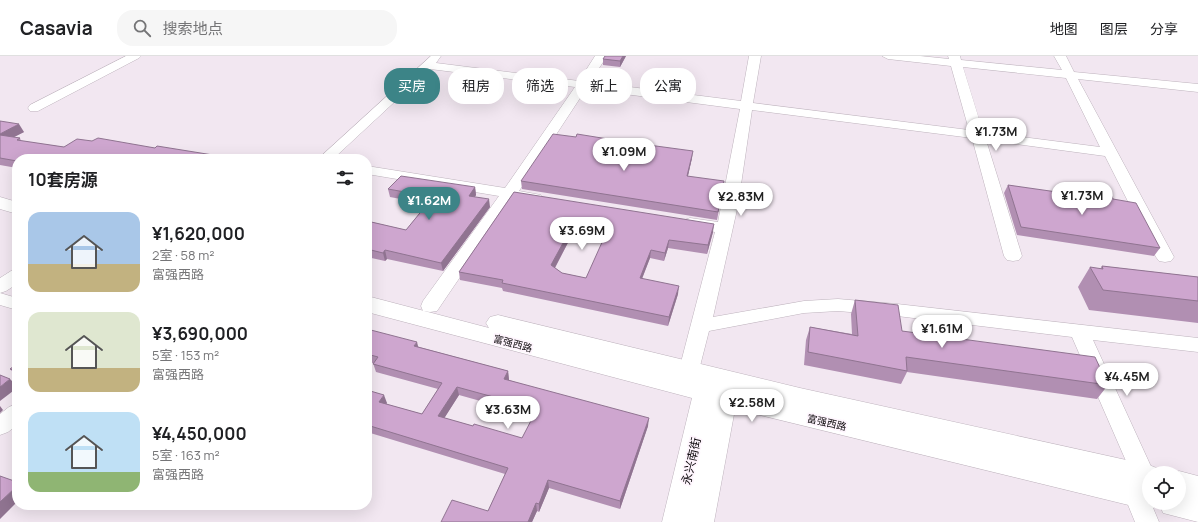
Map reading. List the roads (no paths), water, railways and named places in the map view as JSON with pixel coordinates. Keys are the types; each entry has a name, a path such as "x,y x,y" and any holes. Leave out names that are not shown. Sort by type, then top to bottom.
{"main road":[{"path":"0,191 12,194"},
{"path":"0,203 12,207"},
{"name":"富强西路","path":"372,290 712,383 1142,486"},
{"name":"富强西路","path":"372,305 527,347 712,383"},
{"name":"永兴南街","path":"677,522 712,383"},
{"name":"永兴南街","path":"699,522 712,383"},
{"path":"1186,486 1198,489"},
{"path":"1186,506 1198,508"}],"street":[{"path":"34,108 136,56"},
{"path":"593,68 601,56"},
{"path":"712,383 701,326 724,228 755,56"},
{"path":"888,56 955,59 1069,74 1198,88"},
{"path":"1060,56 1165,258"},
{"path":"955,59 1013,256"},
{"path":"330,154 433,60 576,83"},
{"path":"632,90 1110,152"},
{"path":"430,306 538,153 576,95"},
{"path":"372,171 549,200"},
{"path":"672,220 724,228"},
{"path":"0,287 12,279"},
{"path":"0,299 12,303"},
{"path":"701,326 783,310 804,307 838,306 897,310 1198,345"},
{"path":"1079,331 1142,480"},
{"path":"0,426 12,417"},
{"path":"1146,510 1147,522"}]}
